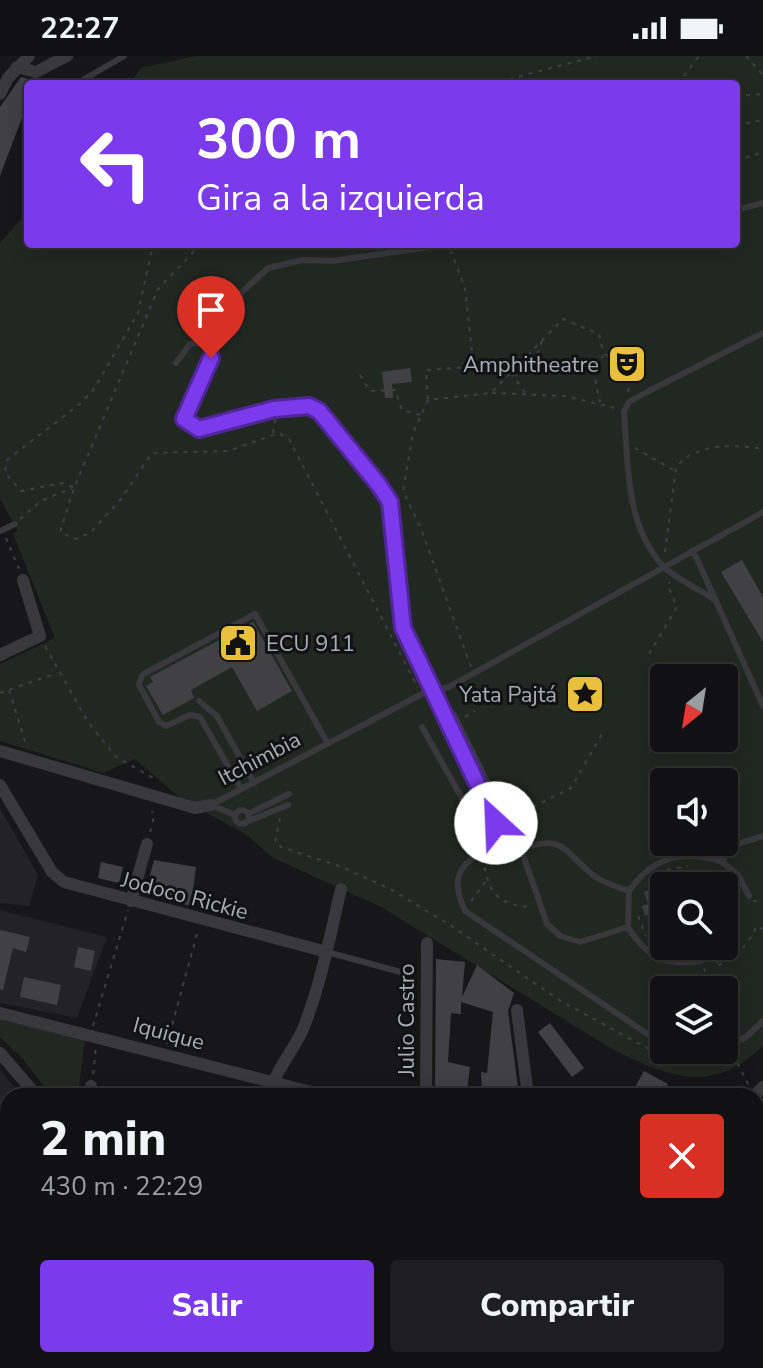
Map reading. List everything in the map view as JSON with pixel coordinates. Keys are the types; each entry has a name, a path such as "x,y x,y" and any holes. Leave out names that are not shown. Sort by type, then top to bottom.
{"street":[{"path":"0,94 17,67 29,56"},
{"path":"17,67 36,72 67,56"},
{"path":"0,655 40,636 23,580"},
{"name":"Itchimbia","path":"0,751 195,808 211,805"},
{"name":"Jodoco Rickie","path":"0,785 52,872 78,888 327,952"},
{"path":"131,901 147,844"},
{"path":"272,1088 302,1031 327,952 341,889"},
{"name":"Julio Castro","path":"426,1088 427,943"},
{"path":"517,1010 527,1088"},
{"name":"Iquique","path":"0,1013 165,1053 265,1088"},
{"path":"0,1053 30,1088"}],"lane":[{"path":"83,80 124,56"},
{"path":"740,209 763,203"},
{"path":"422,248 345,259 275,264 249,283 184,419 199,429 300,405 319,411 387,498 403,628 435,688 496,823 494,835 457,876 456,888 465,911 650,1036"},
{"path":"713,599 663,566 643,536 633,509 624,411 629,402 763,333"},
{"path":"176,363 190,344 219,341"},
{"name":"Itchimbia","path":"211,805 422,694 435,688 449,687 763,512"},
{"path":"1,530 15,524"},
{"path":"693,550 763,706"},
{"path":"241,789 200,717 190,715 166,726 159,722 139,685 142,675 255,614 328,744"},
{"path":"199,701 217,716 254,783"},
{"path":"446,713 454,715 521,849 553,931 571,941 628,927"},
{"path":"422,727 478,827"},
{"path":"247,818 289,794"},
{"path":"211,805 235,815 242,810 247,818"},
{"path":"247,818 288,805"},
{"path":"722,862 730,846 763,836"},
{"path":"521,849 553,843 570,850 593,875 629,891"},
{"path":"703,961 680,965 659,960 641,948 628,927 629,891 646,870 665,858 704,856 722,862 738,875 749,896"},
{"name":"Jodoco Rickie","path":"327,952 408,974"},
{"path":"738,1040 745,1038 763,1021"}],"path":[{"path":"505,80 597,56"},
{"path":"681,80 699,56"},
{"path":"746,56 763,75"},
{"path":"740,96 763,94"},
{"path":"740,124 763,120"},
{"path":"740,160 763,152"},
{"path":"74,488 63,483 21,491 5,473 7,460 81,403 94,389 138,313 152,248"},
{"path":"197,248 158,289 74,488 60,532 75,539 90,533 121,499 152,453 228,451 279,433 289,439 422,694"},
{"path":"451,248 465,288 473,361 470,367 426,370 428,400 413,433 403,490 420,526 472,668"},
{"path":"491,393 563,319 599,334 604,355"},
{"path":"541,342 535,361 541,373 583,374 593,369 604,355"},
{"path":"604,355 614,357 620,354"},
{"path":"512,373 537,369"},
{"path":"593,369 600,402"},
{"path":"629,402 627,395 633,369"},
{"path":"512,373 527,394"},
{"path":"360,375 370,391 395,390 402,410 421,415"},
{"path":"428,400 491,393 527,394 600,402 624,411"},
{"path":"273,435 274,409"},
{"path":"663,566 676,471 682,459 697,451 729,446 763,449"},
{"path":"627,448 644,451 676,471"},
{"path":"15,524 41,501 74,488"},
{"path":"387,498 403,490"},
{"path":"1,530 23,580"},
{"path":"649,654 677,607 668,586 674,573"},
{"path":"40,636 88,722 116,757 157,780"},
{"path":"0,693 59,673"},
{"path":"9,690 27,749"},
{"path":"457,721 475,711"},
{"path":"506,821 571,788 603,732"},
{"path":"278,809 281,820 275,842 281,847 342,867 392,890 605,1027 650,1050"},
{"path":"147,844 154,817 152,811"},
{"path":"491,853 483,864 487,881 503,901 542,907"},
{"path":"667,872 693,865"},
{"path":"465,911 480,884 487,881"},
{"path":"90,1088 100,1003 131,901"},
{"path":"637,906 650,942"},
{"path":"165,1053 201,920"},
{"path":"707,976 703,961 724,953 727,957 715,963 717,966 731,959 743,949 757,926 763,929"},
{"path":"738,1063 750,1088"}],"shaded area":[{"path":"195,56 763,56 763,1046 744,1062 725,1072 689,1077 671,1074 612,1049 381,907 273,858 247,835 180,798 135,759 103,773 0,741 0,664 55,638 13,534 18,531 0,499 0,243 24,216 24,248 740,248 740,80 132,80 141,68"},
{"path":"0,808 38,875 29,906 0,903"},
{"path":"0,910 107,937 77,1018 0,1003"},
{"path":"0,1019 85,1038 79,1088 45,1088 23,1059 0,1037"},
{"path":"0,1070 15,1088 0,1088"}],"building":[{"path":"21,77 28,79 24,80 24,113 0,176 0,107"},
{"path":"410,368 412,382 392,384 393,398 385,398 382,372"},
{"path":"742,560 763,597 763,642 721,572"},
{"name":"ECU 911","path":"253,622 292,691 257,711 232,667 191,690 194,698 163,715 146,686 153,682 150,677"},
{"path":"154,860 196,867 191,906 145,894"},
{"path":"101,862 123,867 119,883 98,878"},
{"path":"650,890 650,914 645,916 642,906 648,904 644,892"},
{"path":"0,930 30,937 26,952 13,948 3,990 0,989"},
{"path":"78,947 95,951 91,971 74,967"},
{"path":"436,959 465,962 462,997 477,965 514,993 508,1011 518,1088 482,1088 481,1072 487,1073 493,1012 461,1002 461,1014 451,1013 448,1062 470,1067 467,1088 435,1088"},
{"path":"24,977 61,985 57,1005 20,997"},
{"path":"550,1023 584,1068 572,1077 538,1032"},
{"path":"644,1071 668,1084 666,1088 635,1088"}],"place":[{"name":"Amphitheatre","path":"627,364"},
{"name":"ECU 911","path":"238,643"},
{"name":"Yata Pajtá","path":"585,694"}],"route":[{"path":"211,358 186,410 184,419 190,426 199,429 274,409 309,406 319,411 332,426 390,502 403,628 435,688 496,823"}]}
